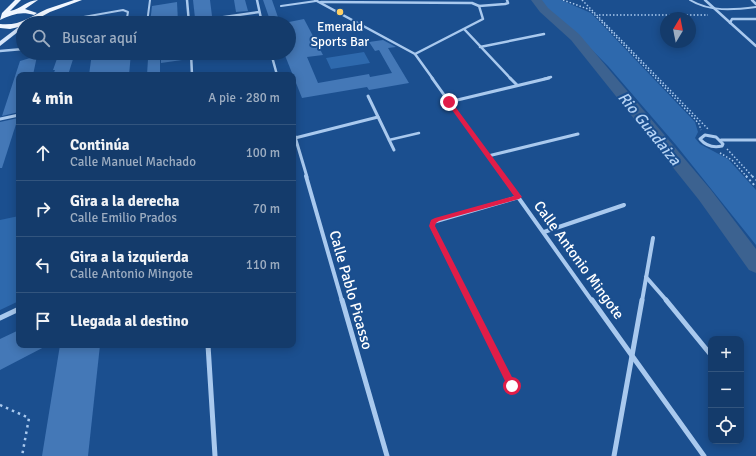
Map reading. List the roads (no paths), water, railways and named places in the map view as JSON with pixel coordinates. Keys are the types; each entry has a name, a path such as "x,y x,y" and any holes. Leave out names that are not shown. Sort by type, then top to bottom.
{"main road":[{"path":"1,17 18,0"},
{"path":"16,12 35,0"},
{"path":"32,16 43,0"},
{"path":"40,16 79,0"},
{"path":"1,17 16,12 27,11 28,16"},
{"path":"3,26 16,23"}],"street":[{"path":"187,0 188,16"},
{"path":"256,0 260,16"},
{"path":"317,1 472,3 479,6 505,4 508,3 507,0"},
{"path":"705,0 756,46"},
{"path":"726,0 732,0"},
{"path":"752,0 756,4"},
{"name":"Calle Antonio Mingote","path":"317,1 415,54 704,456"},
{"path":"415,54 465,30 483,19 479,6"},
{"path":"231,16 259,12"},
{"path":"730,23 730,20 734,19 756,19"},
{"path":"0,38 6,32 3,26"},
{"path":"465,30 517,85"},
{"path":"0,44 16,31"},
{"path":"480,47 544,34"},
{"path":"0,51 16,50"},
{"path":"191,60 192,72"},
{"path":"273,60 276,72"},
{"path":"449,102 551,77"},
{"path":"368,96 394,150"},
{"path":"0,118 16,115"},
{"path":"296,138 378,117"},
{"path":"488,156 578,134"},
{"path":"722,142 722,146 712,147 702,142 700,139 703,136 711,135 722,142 756,140"},
{"name":"Calle Pablo Picasso","path":"296,141 387,456"},
{"path":"512,386 432,228 432,224 437,220 519,197"},
{"path":"544,232 624,205"},
{"path":"614,456 653,238"},
{"path":"646,277 680,315 708,351"},
{"path":"0,318 16,310"},
{"path":"208,348 215,456"}],"lane":[{"path":"148,16 150,0"},
{"path":"690,0 699,6 739,8 756,7"},
{"path":"281,6 317,1"},
{"path":"89,16 123,10 128,12 127,16"},
{"path":"389,140 419,133"}],"waterway":[{"name":"Rio Guadaiza","path":"536,0 544,10 575,37 705,195 756,264"}],"place":[{"name":"Emerald Sports Bar","path":"340,12"}]}
